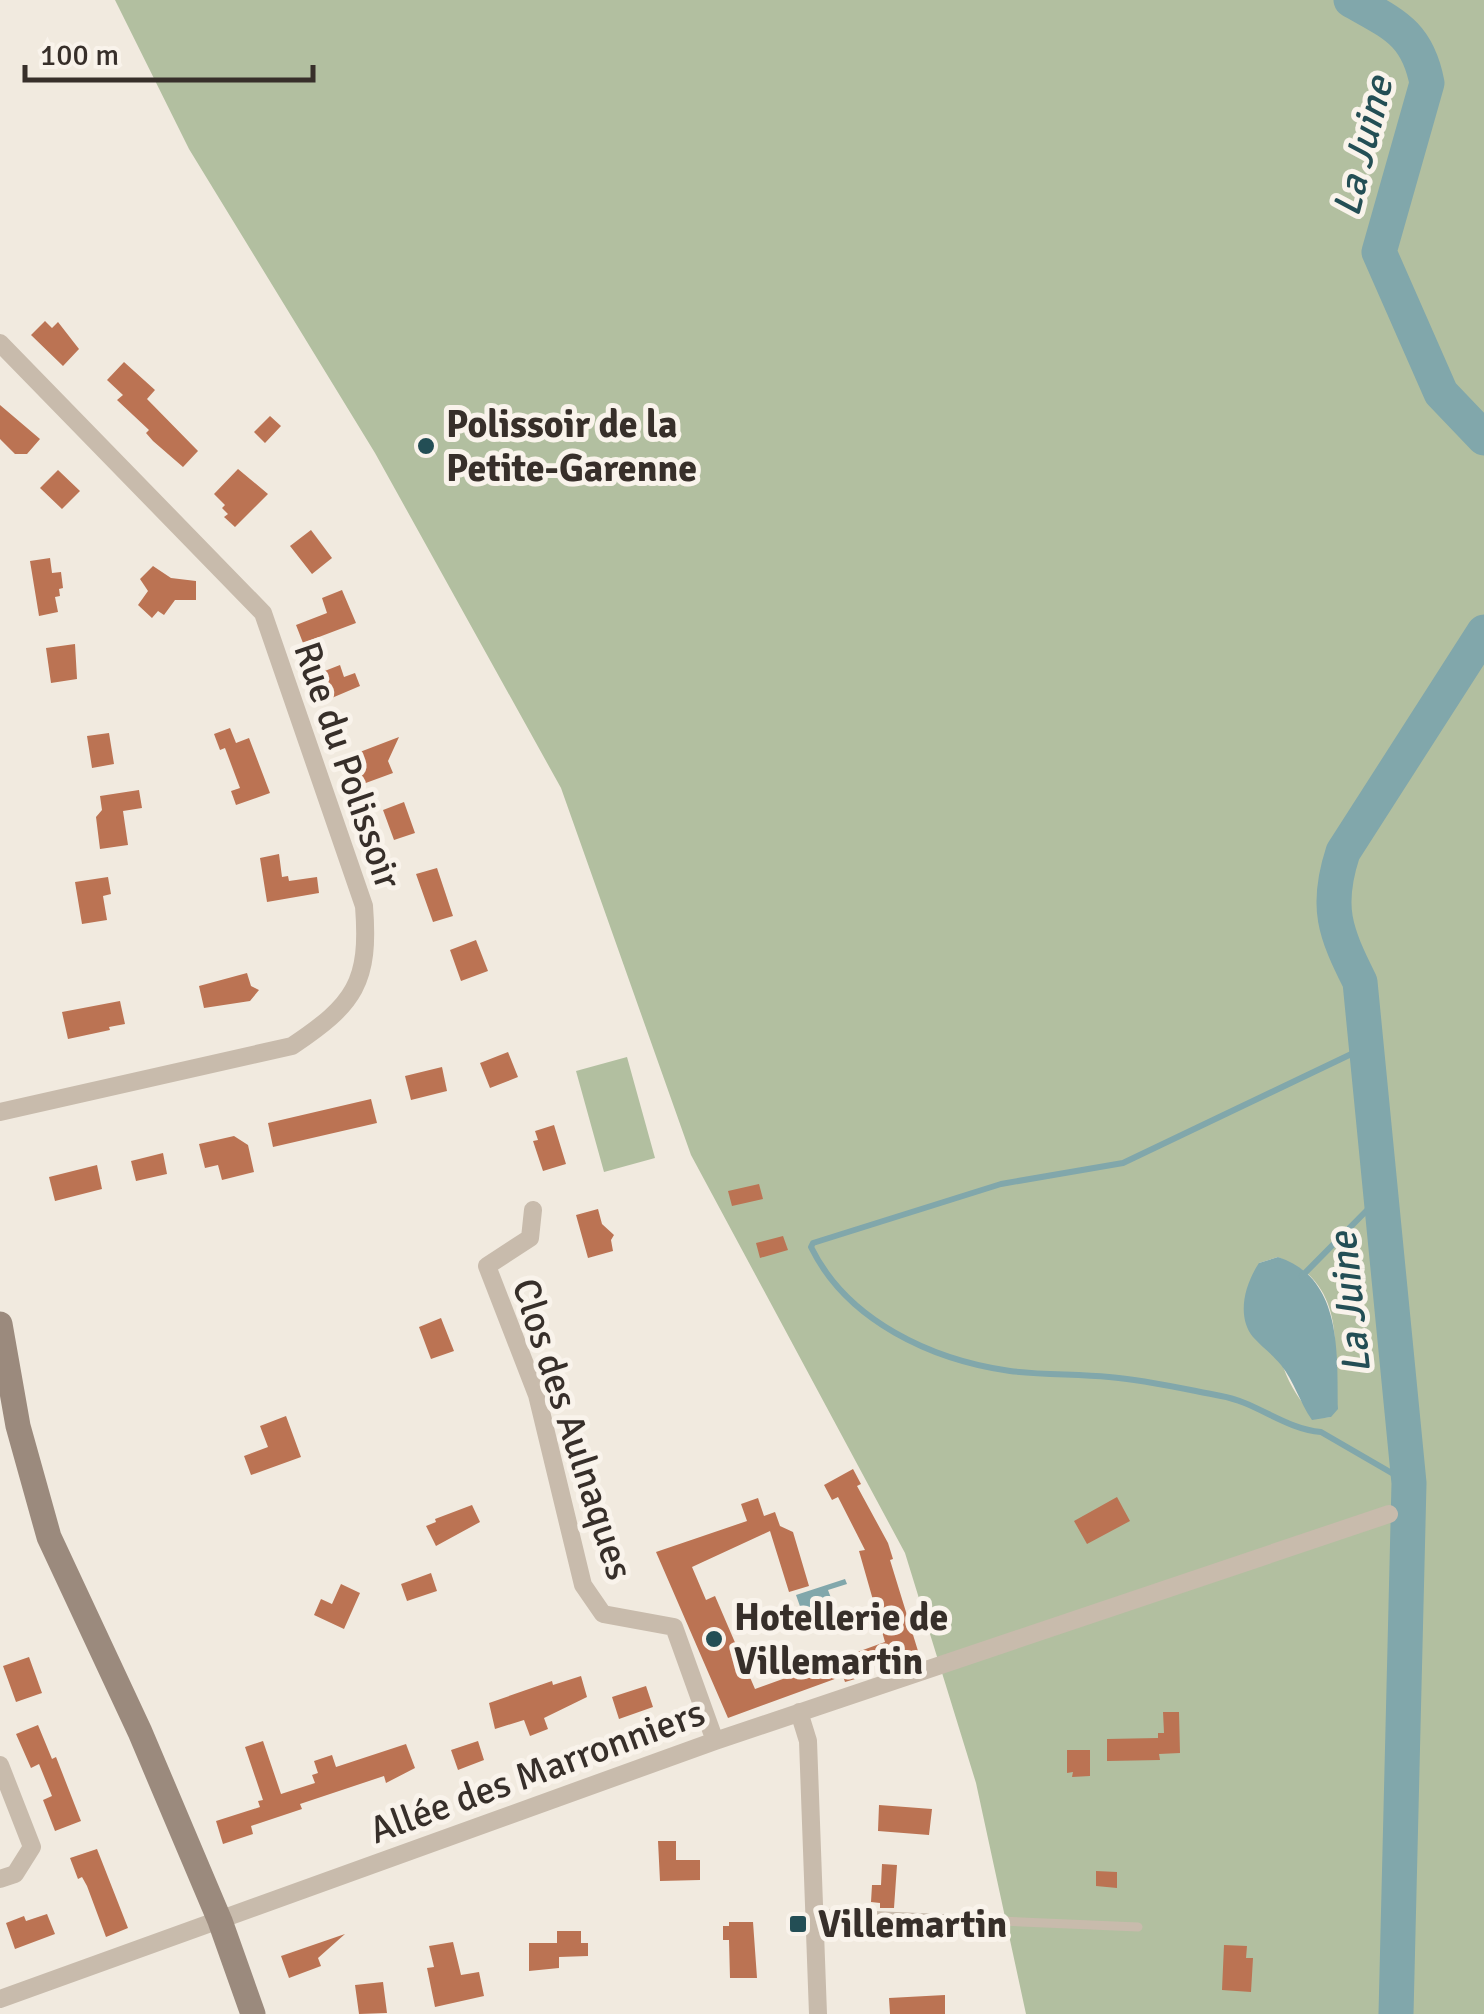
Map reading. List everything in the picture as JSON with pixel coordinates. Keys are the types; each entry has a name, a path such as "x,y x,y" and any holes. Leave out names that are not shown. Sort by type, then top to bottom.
{"main road":[{"path":"0,1324 9,1428 49,1537 140,1732 220,1921 253,2014"}],"street":[{"name":"Rue du Polissoir","path":"0,343 263,613 364,906 367,949 360,976 345,1003 327,1023 292,1046 0,1112"},
{"name":"Clos des Aulnaques","path":"533,1210 530,1238 488,1266 536,1395 583,1585 603,1614 674,1627 716,1741"},
{"name":"Allée des Marronniers","path":"0,1999 716,1741 1389,1514"},
{"path":"800,1712 808,1741 818,2014"},
{"path":"0,1764 32,1847 15,1874 0,1879"}],"lane":[{"path":"815,1913 1138,1927"}],"green space":[{"path":"115,0 1484,0 1484,2014 1026,2014 976,1783 905,1553 691,1155 561,788 375,453 189,149","holes":["1278,1257 1312,1278 1330,1309 1335,1344 1331,1417 1319,1418 1304,1404 1277,1348 1259,1263"]},
{"path":"627,1057 655,1158 604,1172 576,1071"}],"water":[{"path":"1278,1257 1299,1267 1315,1282 1332,1320 1338,1409 1331,1417 1312,1420 1286,1371 1253,1337 1245,1320 1244,1300 1250,1280 1259,1263"},
{"path":"845,1579 847,1584 828,1590 829,1603 802,1612 796,1595"}],"building":[{"path":"45,321 52,328 58,322 79,349 63,366 31,335"},
{"path":"124,362 155,390 147,399 198,451 183,467 153,441 146,433 149,430 117,400 123,395 107,380"},
{"path":"0,405 40,439 27,454 15,454 0,439"},
{"path":"270,416 281,426 265,443 254,432"},
{"path":"238,469 268,494 235,527 224,517 228,514 222,508 225,505 214,494"},
{"path":"58,470 80,491 62,509 40,488"},
{"path":"311,530 332,558 312,574 290,546"},
{"path":"50,558 52,573 61,572 63,588 59,589 60,596 55,597 58,612 39,616 30,561"},
{"path":"153,566 171,578 196,581 196,600 175,600 164,615 158,611 152,618 138,605 148,591 140,579"},
{"path":"342,590 356,623 303,643 296,625 327,613 322,598"},
{"path":"75,644 77,679 51,683 46,648"},
{"path":"340,665 344,677 355,673 360,686 327,700 317,674"},
{"path":"230,728 236,743 249,738 270,793 236,805 231,791 240,788 225,748 220,750 214,734"},
{"path":"109,733 114,764 92,768 87,736"},
{"path":"399,737 388,761 393,773 363,784 352,755"},
{"path":"139,790 142,808 123,811 128,845 100,849 96,817 102,810 100,796"},
{"path":"404,802 415,833 394,840 383,810"},
{"path":"279,854 282,877 288,876 289,881 317,877 319,893 267,902 260,858"},
{"path":"437,868 453,916 433,922 416,874"},
{"path":"108,877 111,894 103,896 107,920 82,924 75,882"},
{"path":"476,940 488,971 461,981 450,950"},
{"path":"247,973 251,986 259,990 250,1001 204,1008 199,986"},
{"path":"120,1001 125,1024 68,1039 62,1012"},
{"path":"508,1052 518,1077 490,1088 480,1063"},
{"path":"442,1067 447,1091 411,1100 405,1076"},
{"path":"371,1099 377,1123 273,1147 268,1123"},
{"path":"554,1125 566,1164 543,1171 533,1141 538,1140 535,1131"},
{"path":"234,1136 248,1145 254,1172 222,1180 218,1165 205,1168 199,1144"},
{"path":"163,1153 167,1174 136,1181 131,1161"},
{"path":"97,1165 102,1189 55,1201 49,1177"},
{"path":"759,1184 763,1199 732,1206 728,1191"},
{"path":"598,1209 602,1224 614,1235 613,1251 588,1258 576,1215"},
{"path":"783,1236 788,1250 760,1258 756,1243"},
{"path":"441,1318 454,1351 431,1359 419,1327"},
{"path":"286,1416 301,1457 251,1475 244,1456 268,1447 260,1426"},
{"path":"853,1469 861,1484 857,1486 888,1543 918,1651 870,1667 872,1674 845,1682 843,1676 728,1718 656,1552 747,1521 741,1504 758,1498 764,1516 775,1512 780,1526 793,1532 809,1586 789,1592 770,1531 692,1567 706,1600 715,1596 755,1689 885,1642 859,1551 865,1550 838,1497 832,1500 824,1485"},
{"path":"1117,1497 1130,1521 1087,1544 1074,1521"},
{"path":"472,1505 480,1522 436,1546 426,1526"},
{"path":"431,1573 437,1591 407,1601 401,1584"},
{"path":"341,1584 360,1593 344,1629 314,1615 321,1599 332,1604"},
{"path":"29,1657 42,1693 16,1702 3,1666"},
{"path":"581,1676 587,1697 544,1718 548,1729 530,1736 524,1720 495,1729 489,1703 552,1681 553,1685"},
{"path":"646,1686 653,1707 619,1719 612,1697"},
{"path":"1163,1712 1179,1712 1180,1753 1159,1754 1160,1760 1107,1761 1107,1739 1158,1738 1158,1733 1164,1733"},
{"path":"38,1725 52,1759 56,1757 81,1821 55,1831 43,1800 52,1796 39,1764 31,1768 16,1734"},
{"path":"263,1741 281,1794 315,1783 312,1775 318,1773 314,1761 332,1755 336,1767 406,1744 415,1768 386,1783 384,1776 300,1804 302,1809 251,1826 253,1834 223,1844 216,1821 260,1807 258,1801 263,1800 245,1747"},
{"path":"478,1741 484,1760 458,1770 451,1750"},
{"path":"1067,1750 1090,1750 1090,1776 1072,1777 1073,1772 1067,1773"},
{"path":"879,1805 932,1809 929,1835 878,1831"},
{"path":"658,1841 676,1841 676,1860 700,1860 700,1880 660,1881"},
{"path":"97,1849 128,1928 106,1937 87,1886 82,1877 78,1879 70,1858"},
{"path":"882,1864 897,1865 894,1908 880,1908 880,1903 871,1902 872,1885 881,1885"},
{"path":"1096,1871 1117,1872 1117,1888 1096,1886"},
{"path":"47,1914 55,1934 15,1949 6,1923"},
{"path":"729,1922 753,1922 757,1978 730,1978 729,1940 723,1940 723,1926 729,1926"},
{"path":"557,1931 581,1931 581,1943 588,1943 588,1956 559,1957 559,1968 529,1971 529,1943 557,1943"},
{"path":"345,1934 318,1958 321,1966 289,1978 281,1956"},
{"path":"453,1942 461,1975 479,1972 484,1996 435,2007 427,1968 434,1967 429,1946"},
{"path":"1224,1945 1247,1946 1246,1958 1253,1958 1251,1992 1222,1990"},
{"path":"383,1982 387,2013 359,2014 355,1985"},
{"path":"945,1995 945,2014 890,2014 889,1998"}],"waterway":[{"name":"La Juine","path":"1351,0 1401,31 1423,66 1427,83 1379,252 1441,393 1484,438"},
{"name":"La Juine","path":"1396,2014 1409,1483 1360,982 1335,919 1335,888 1343,852 1484,632"},
{"path":"1366,1047 1123,1163 1001,1184 813,1243 811,1247 846,1296 869,1316 922,1346 981,1366 1010,1371 1123,1378 1234,1399 1295,1426 1321,1432 1409,1483"},
{"path":"1302,1276 1382,1195"}],"place":[{"name":"Polissoir de la Petite-Garenne","path":"426,446"},
{"name":"Hotellerie de Villemartin","path":"714,1639"},
{"name":"Villemartin","path":"798,1924"}]}
